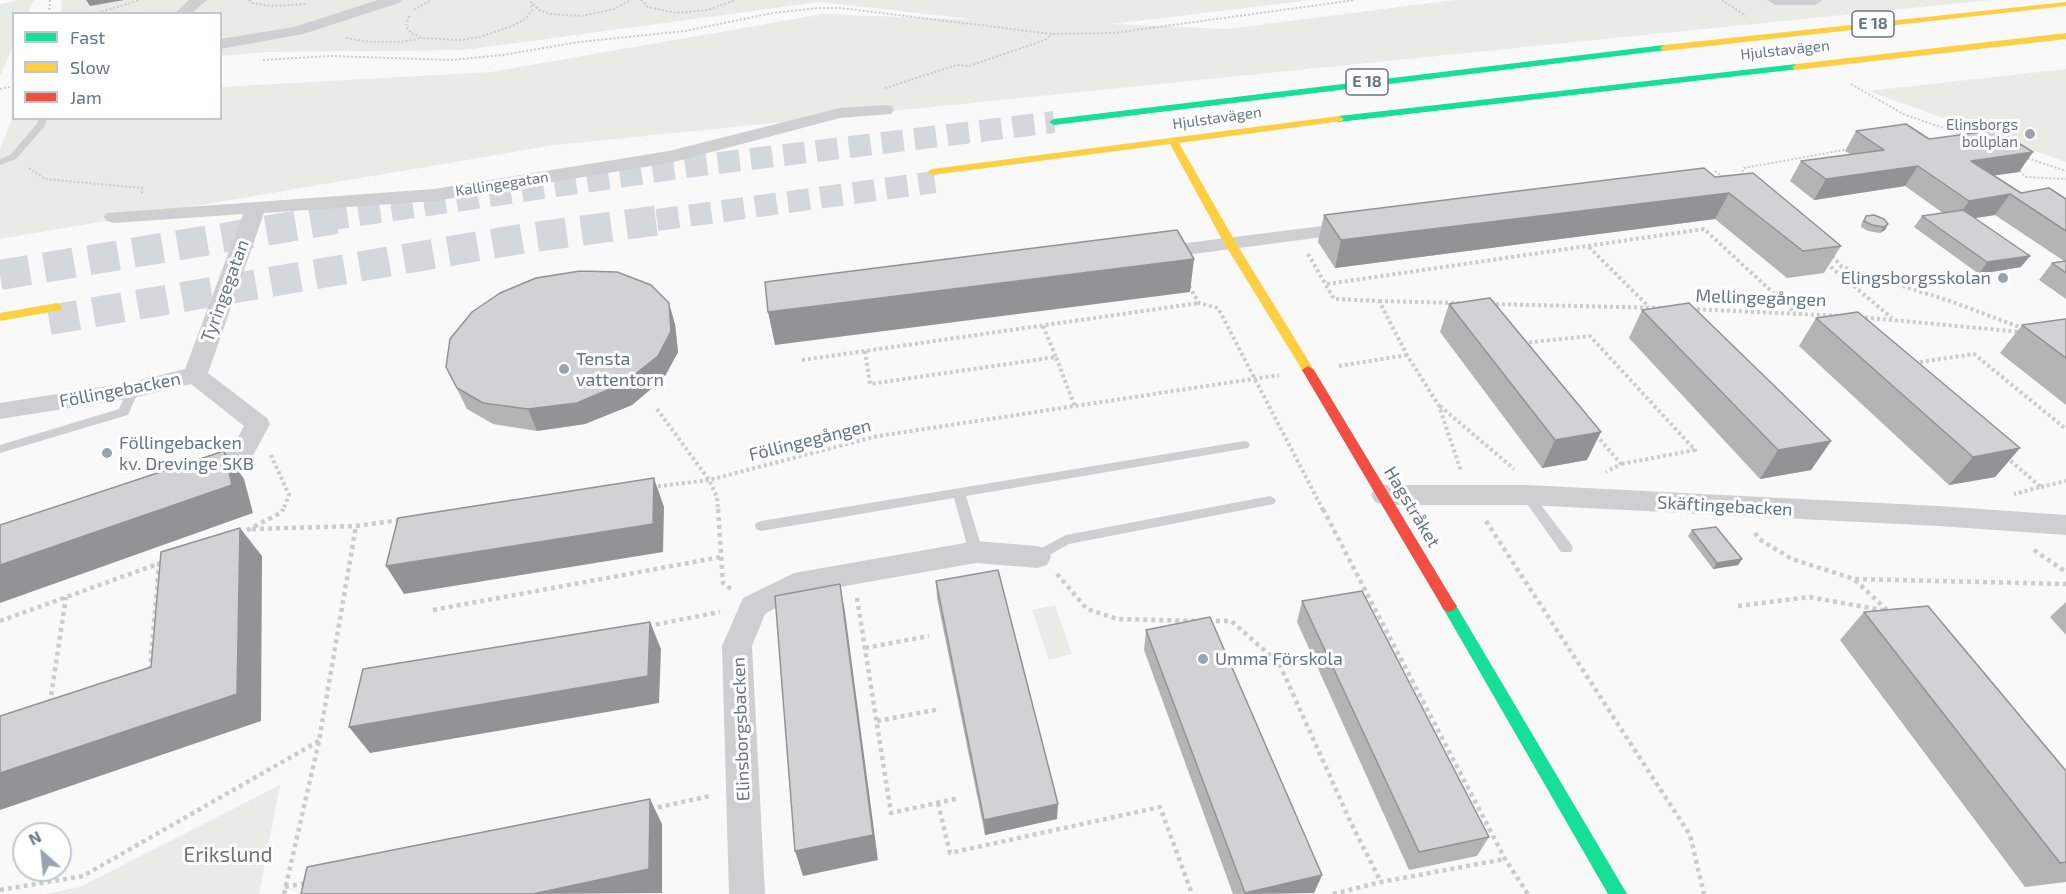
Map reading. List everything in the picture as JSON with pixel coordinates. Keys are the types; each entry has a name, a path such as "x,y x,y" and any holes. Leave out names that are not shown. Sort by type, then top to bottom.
{"main road":[{"name":"E 18","path":"1054,122 1681,46 2066,4"},
{"name":"Hjulstavägen","path":"1076,167 934,177 1173,141 1724,74 2066,36"},
{"name":"Hjulstavägen","path":"1354,131 1412,122 1507,100"},
{"name":"Hagstråket","path":"1173,141 1230,243 1384,495 1618,894"},
{"path":"0,317 57,307"},
{"path":"0,328 49,320"}],"street":[{"path":"184,12 199,0"},
{"path":"222,44 297,31 394,0"},
{"path":"1775,0 1815,0"},
{"name":"Kallingegatan","path":"114,217 446,194 670,157 840,113 885,110"},
{"name":"Tyringegatan","path":"195,375 256,207"},
{"path":"1134,255 1378,224"},
{"name":"Föllingebacken","path":"0,411 133,390 195,375 258,424"},
{"path":"174,482 241,455 258,424"},
{"name":"Skäftingebacken","path":"1384,495 1537,496 1938,516 2066,525"},
{"path":"753,606 794,584 976,552 1037,557"},
{"name":"Elinsborgsbacken","path":"747,894 737,646 753,606"}],"lane":[{"path":"0,162 13,157 41,125 42,120"},
{"path":"0,449 124,412 133,390"},
{"path":"760,526 1244,445"},
{"path":"959,493 976,552"},
{"path":"1537,496 1566,548"},
{"path":"1037,557 1066,540 1270,501"}],"path":[{"path":"101,12 141,0"},
{"path":"249,0 252,3 271,6 313,3"},
{"path":"424,38 411,33 406,26 407,17 415,9 431,0"},
{"path":"532,2 538,10 550,14 582,16 614,9 631,0"},
{"path":"641,0 648,7 676,13 708,10 735,0"},
{"path":"254,60 330,56 451,60 503,56 579,42 686,31 773,13 818,8 841,8 1052,34 1114,33 1355,0"},
{"path":"331,20 326,28 330,35 352,39 400,42 424,38 460,40 499,32 526,18 532,10 532,2"},
{"path":"881,89 957,65 969,66 1045,40 1052,34"},
{"path":"1869,95 1903,114 1968,137"},
{"path":"1737,183 1744,168 1855,147"},
{"path":"2022,156 2066,171"},
{"path":"13,157 45,179 142,188 141,198"},
{"path":"2012,165 2026,177 2066,179"},
{"path":"1715,171 1732,186"},
{"path":"1326,285 1704,229 1796,313"},
{"path":"1296,236 1334,298 1461,303"},
{"path":"1589,246 1649,307"},
{"path":"1169,251 1198,303"},
{"path":"1826,251 1842,267 1950,302 2026,330"},
{"path":"1821,260 1893,319"},
{"path":"1379,301 1407,355 1439,406 1470,496 1690,834 1704,894"},
{"path":"802,360 1198,303 1218,308 1505,859 1528,894"},
{"name":"Mellingegången","path":"1484,303 1671,308"},
{"name":"Mellingegången","path":"1683,309 1845,316"},
{"path":"1822,314 1831,322"},
{"path":"1857,316 2021,332 2030,336"},
{"path":"1043,326 1075,407"},
{"path":"1524,352 1516,343 1590,336 1695,450 1621,464 1602,474"},
{"path":"865,351 870,384 1056,357"},
{"path":"1911,363 1974,354 2066,429"},
{"path":"1349,365 1407,355"},
{"name":"Föllingegången","path":"650,488 708,480 878,436 1271,376"},
{"path":"1439,406 1537,496"},
{"path":"657,409 708,480 717,497 723,583 753,606"},
{"path":"232,537 282,512 289,495 258,424"},
{"path":"1591,429 1621,464"},
{"path":"2006,456 2040,487"},
{"path":"2006,497 2066,481"},
{"path":"1737,507 1759,539 1792,559 1854,579 2066,584"},
{"path":"252,529 356,526 403,520"},
{"path":"284,894 319,741 356,526"},
{"path":"433,610 721,557"},
{"path":"1037,557 1055,572 1087,609 1116,619 1231,621 1279,663 1346,813 1381,882"},
{"path":"0,621 169,560"},
{"path":"149,680 159,563"},
{"path":"853,574 891,813 959,798"},
{"path":"1854,579 1896,620"},
{"path":"49,709 66,597"},
{"path":"1738,606 1809,597 1888,611"},
{"path":"637,628 753,606"},
{"path":"865,648 929,636"},
{"path":"877,721 940,709"},
{"path":"0,890 83,876 319,741"},
{"path":"640,811 743,789"},
{"path":"938,803 950,853 1160,807 1192,894"},
{"path":"1333,894 1381,882 1505,859"},
{"path":"285,887 308,882"}],"green space":[{"path":"34,0 28,12 12,12 12,48 0,76 0,4"},
{"path":"62,0 1313,0 1111,24 1226,29 1455,0 1991,0 555,145 0,239 0,149 12,119 222,120 222,87 491,72 823,14 980,20 820,2 464,50 266,52 222,56 222,12 61,12"},
{"path":"2066,69 2066,162 1868,91"},
{"path":"1055,605 1072,654 1049,660 1032,610"},
{"name":"Erikslund","path":"280,785 259,894 45,894 80,887"}],"building":[{"path":"1906,124 1929,139 1997,130 2033,152 1971,161 2021,193 2049,188 2066,199 2066,231 2010,194 1969,201 1918,166 1826,179 1801,161 1884,150 1856,131"},
{"path":"1704,168 1715,177 1753,173 1841,246 1803,251 1729,193 1341,240 1324,215"},
{"path":"1963,210 2030,256 1987,262 1922,216"},
{"path":"1874,215 1884,219 1888,224 1884,227 1864,221 1866,216"},
{"path":"1177,230 1194,259 768,312 765,282"},
{"path":"2066,261 2066,273 2052,263"},
{"name":"Tensta vattentorn","path":"580,271 617,272 651,285 669,303 671,331 658,356 624,383 577,403 528,409 483,403 457,388 446,367 450,339 472,312 500,293 536,278"},
{"path":"1490,298 1601,432 1555,440 1449,304"},
{"path":"1689,303 1831,441 1778,450 1642,310"},
{"path":"1858,312 2020,448 1973,457 1816,318"},
{"path":"2066,319 2066,358 2022,325"},
{"path":"224,451 232,485 0,565 0,525"},
{"path":"654,478 653,524 386,566 398,518"},
{"path":"1716,527 1742,559 1717,563 1692,530"},
{"path":"240,528 237,694 0,773 0,716 151,667 161,552"},
{"path":"998,570 1058,804 984,820 936,581"},
{"path":"840,584 873,835 795,851 775,596"},
{"path":"1362,591 1489,837 1419,852 1302,601"},
{"path":"1928,606 2066,771 2066,862 2060,863 1864,612"},
{"path":"1210,617 1322,875 1245,893 1146,630"},
{"path":"650,622 648,676 349,727 363,669"},
{"path":"650,799 649,869 533,894 301,894 307,867"}],"tunnel":[{"path":"326,220 686,167 1054,122"},
{"path":"657,220 935,182"},
{"path":"0,275 336,219"},
{"path":"49,320 526,238 668,219"}],"traffic: fast":[{"path":"1054,122 1664,48"},
{"path":"1339,119 1796,67"},
{"path":"1449,606 1618,894"}],"traffic: slow":[{"path":"1664,48 2066,4"},
{"path":"1796,67 2066,36"},
{"path":"932,172 1339,119"},
{"path":"1173,140 1230,243 1308,370"},
{"path":"0,317 57,307"}],"traffic: jam":[{"path":"1308,370 1449,606"}],"place":[{"name":"Elinsborgs bollplan","path":"2030,134"},
{"name":"Elingsborgsskolan","path":"2003,278"},
{"name":"Tensta vattentorn","path":"564,369"},
{"name":"Föllingebacken kv. Drevinge SKB","path":"107,453"},
{"name":"Umma Förskola","path":"1203,659"}]}
